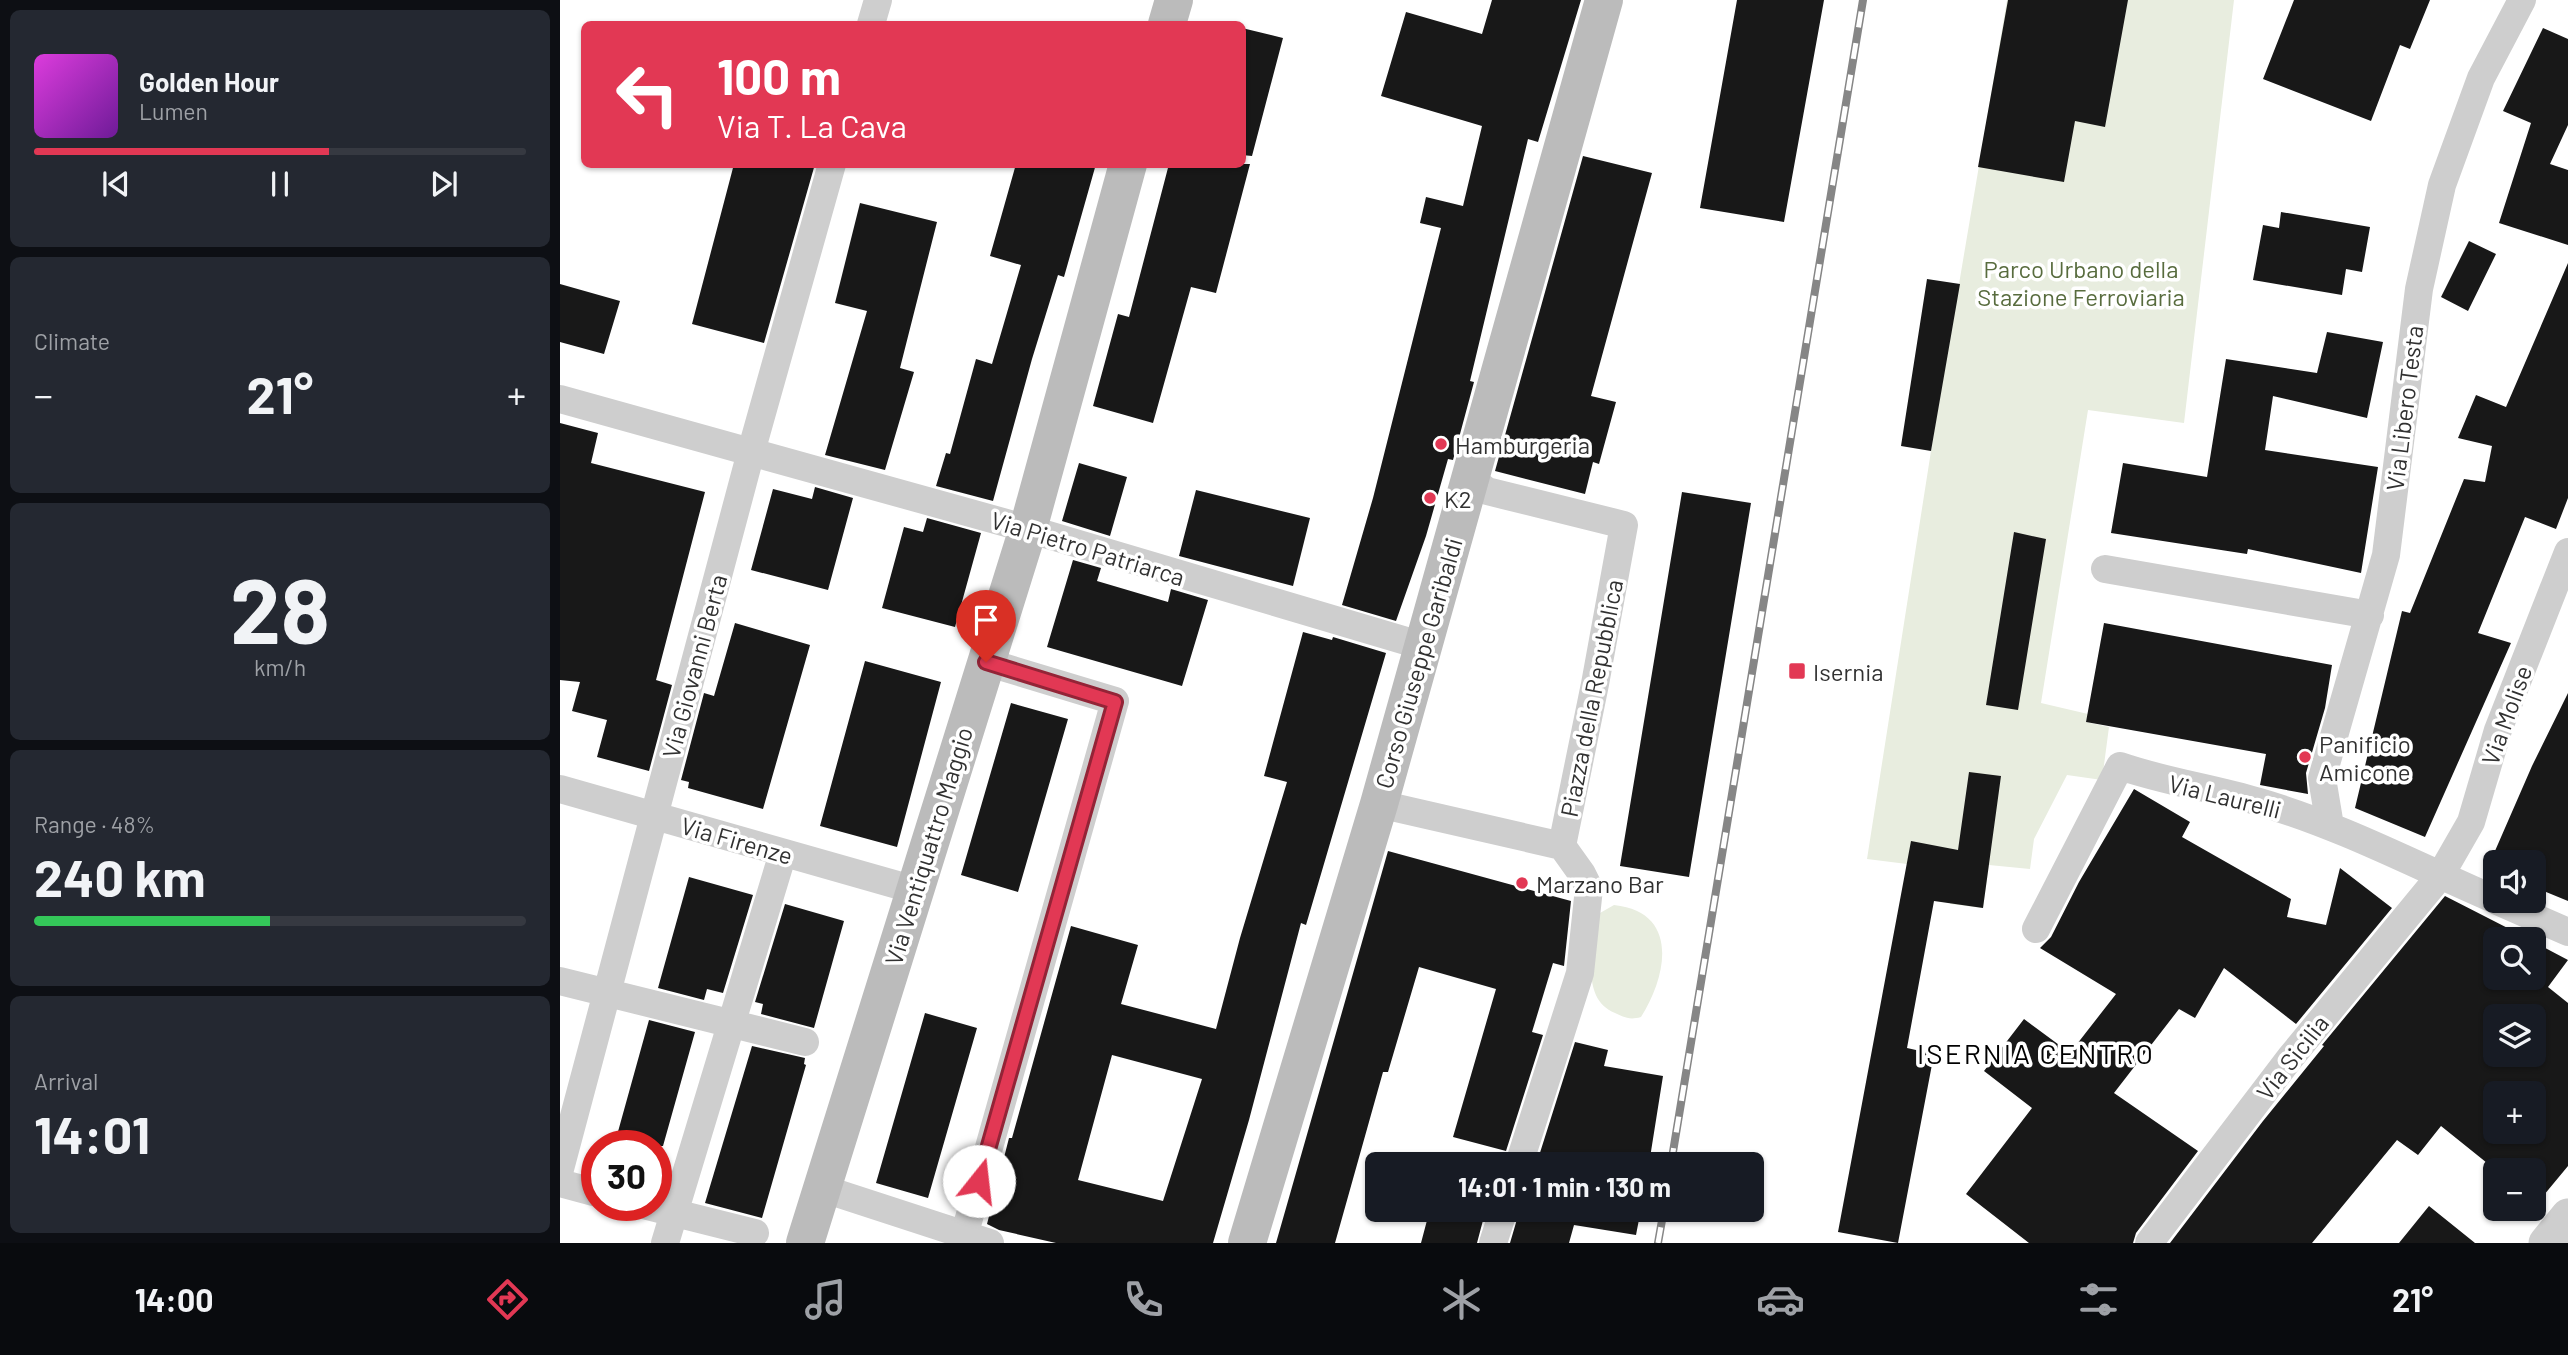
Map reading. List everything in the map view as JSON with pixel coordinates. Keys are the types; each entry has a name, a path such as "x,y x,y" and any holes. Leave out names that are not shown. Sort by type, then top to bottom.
{"main road":[{"path":"1168,21 1174,0"},
{"name":"Corso Giuseppe Garibaldi","path":"1247,1243 1378,804 1604,0"},
{"name":"Via Ventiquattro Maggio","path":"805,1243 1028,529 1127,168"}],"street":[{"path":"872,21 878,0"},
{"name":"Via Libero Testa","path":"2330,826 2322,778 2386,555 2419,289 2442,185 2481,78 2522,0"},
{"name":"Via Giovanni Berta","path":"560,1169 751,452 831,168"},
{"name":"Via Pietro Patriarca","path":"560,399 1028,529 1423,646"},
{"name":"Piazza della Repubblica","path":"1378,804 1562,846 1624,525 1487,491 1470,478"},
{"name":"Via Molise","path":"2440,876 2471,822 2498,730 2568,552"},
{"path":"2105,569 2370,615"},
{"path":"821,1188 972,1240 1115,702 986,662"},
{"name":"Via Laurelli","path":"2036,929 2120,766 2155,779 2258,802 2330,826 2483,895"},
{"name":"Via Firenze","path":"560,789 915,890"},
{"path":"1523,1152 1580,972 1589,888 1562,846"},
{"path":"665,1243 783,853"},
{"name":"Via Sicilia","path":"2149,1243 2290,1058 2440,876"},
{"name":"Via Laurelli","path":"2524,913 2568,932"},
{"path":"560,981 805,1042"},
{"path":"560,1183 581,1189"},
{"path":"674,1213 755,1233"},
{"path":"2546,1243 2568,1216"},
{"path":"1493,1243 1500,1222"}],"green space":[{"name":"Parco Urbano della Stazione Ferroviaria","path":"2007,0 2234,0 2184,423 2088,410 2041,703 2088,714 2086,722 2109,727 2102,780 2067,775 2034,839 2030,869 1989,865 1983,908 1950,904 1955,870 1867,859 1934,432"},
{"path":"1614,905 1635,910 1650,920 1658,933 1662,948 1657,983 1641,1017 1637,1018 1622,1016 1603,1005 1592,982 1591,968 1600,913"}],"building":[{"path":"1492,0 1581,0 1538,142 1528,139 1470,381 1474,382 1453,460 1448,459 1426,536 1396,621 1342,605 1373,498 1441,228 1420,223 1426,197 1463,206 1482,126 1381,96 1406,12 1482,34"},
{"path":"1737,0 1824,0 1784,222 1700,208"},
{"path":"2008,0 2128,0 2105,127 2075,121 2064,182 1978,167"},
{"path":"2294,0 2430,0 2410,49 2400,45 2371,121 2263,79"},
{"path":"2543,28 2568,39 2568,125 2550,164 2568,170 2568,245 2499,223 2531,123 2503,111"},
{"path":"1246,29 1283,38 1252,156 1246,155"},
{"path":"1583,156 1652,173 1591,396 1616,402 1599,464 1593,462 1585,494 1495,471"},
{"path":"1246,164 1250,164 1216,293 1191,287 1153,423 1093,406 1118,314 1129,317 1168,168 1246,168"},
{"path":"733,168 814,168 764,343 692,324"},
{"path":"1015,168 1095,168 1064,277 1058,275 1032,359 993,501 936,486 946,453 950,454 976,359 992,364 1021,265 990,256"},
{"path":"860,203 937,222 900,368 914,372 885,470 825,455 867,311 835,303"},
{"path":"2281,212 2370,227 2362,272 2346,269 2342,295 2253,280 2263,225 2279,228"},
{"path":"2469,241 2496,254 2468,311 2441,297"},
{"path":"2568,263 2568,498 2556,529 2525,517 2478,633 2511,643 2425,837 2355,808 2402,611 2410,613 2464,479 2485,482 2492,446 2458,438 2476,395 2506,407"},
{"path":"1927,279 1960,284 1931,451 1901,446"},
{"path":"560,284 620,301 604,354 560,342"},
{"path":"2327,332 2383,342 2367,418 2273,396 2265,450 2378,467 2361,573 2248,549 2247,554 2111,533 2123,463 2207,477 2226,359 2317,373"},
{"path":"560,423 598,433 591,463 705,492 656,680 672,685 649,771 597,757 607,720 572,711 580,682 560,680"},
{"path":"1079,463 1127,477 1110,536 1062,521"},
{"path":"815,487 853,498 828,590 751,570 773,489 812,499"},
{"path":"1196,490 1310,518 1293,586 1179,556"},
{"path":"1682,492 1751,503 1689,877 1620,866"},
{"path":"927,518 981,533 955,627 882,608 904,527 923,532"},
{"path":"2014,532 2046,539 2018,710 1986,705"},
{"path":"1073,560 1101,568 1097,581 1168,602 1171,589 1208,600 1182,686 1047,647"},
{"path":"735,623 810,645 763,809 688,788 689,782 681,780 704,693 714,696"},
{"path":"2104,623 2332,665 2325,708 2306,773 2308,794 2260,785 2266,754 2086,722"},
{"path":"1303,632 1332,640 1333,637 1386,653 1306,925 1301,923 1213,1243 1056,1243 999,1230 987,1224 1009,1138 1012,1138 1071,926 1138,945 1121,1004 1216,1029 1287,782 1264,776","holes":["1112,1055 1202,1079 1163,1201 1078,1180"]},
{"path":"865,661 941,682 897,847 820,826"},
{"path":"2568,693 2568,901 2546,892 2546,850 2495,850"},
{"path":"1011,703 1068,719 1018,892 961,875"},
{"path":"1969,772 2001,776 1983,908 1934,901 1907,1048 1934,1054 1898,1243 1838,1232 1911,841 1958,850"},
{"path":"2134,789 2190,822 2182,837 2291,899 2287,917 2326,925 2340,868 2392,908 2296,1024 2224,968 2195,1018 2179,1009 2114,1093 2198,1151 2136,1233 2133,1243 2029,1243 1966,1194 2032,1108 1984,1071 2024,1019 2070,1053 2116,994 2040,948 2051,937 2079,882"},
{"path":"1388,851 1571,901 1564,966 1553,963 1532,1032 1543,1035 1506,1151 1453,1137 1496,989 1419,967 1388,1072 1383,1072 1335,1243 1276,1243"},
{"path":"689,877 753,895 723,993 707,989 704,1000 658,988"},
{"path":"2445,896 2506,927 2483,927 2483,990 2546,990 2546,948 2568,960 2548,987 2568,1003 2568,1166 2546,1193 2546,1158 2483,1160 2441,1126 2418,1155 2397,1140 2312,1243 2170,1243 2324,1046 2322,1045"},
{"path":"785,904 844,921 814,1028 761,1014 763,1004 755,1002"},
{"path":"925,1013 977,1028 928,1198 876,1183"},
{"path":"649,1020 695,1032 667,1130 618,1130"},
{"path":"1575,1042 1608,1050 1604,1066 1663,1076 1651,1152 1540,1152"},
{"path":"752,1046 805,1058 806,1065 762,1218 705,1203"},
{"path":"2429,1206 2475,1243 2399,1243"},
{"path":"1427,1222 1483,1222 1477,1243 1421,1243"},
{"path":"1516,1222 1638,1222 1636,1235 1574,1225 1569,1243 1510,1243"}],"railway":[{"path":"1673,1152 1863,0"},
{"path":"1658,1243 1662,1222"}],"place":[{"name":"Hamburgeria","path":"1441,444"},
{"name":"K2","path":"1430,498"},
{"name":"Isernia","path":"1797,671"},
{"name":"Panificio Amicone","path":"2305,757"},
{"name":"Marzano Bar","path":"1522,883"}],"district":[{"name":"ISERNIA CENTRO","path":"2036,1053"}],"route":[{"path":"979,1181 1115,702 986,662"}]}
